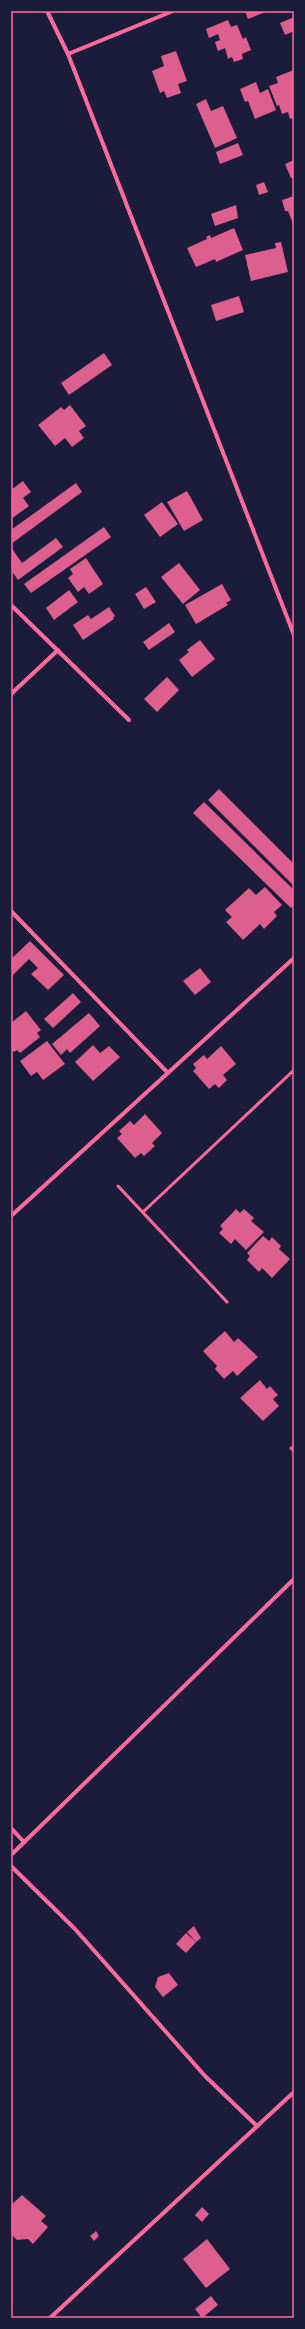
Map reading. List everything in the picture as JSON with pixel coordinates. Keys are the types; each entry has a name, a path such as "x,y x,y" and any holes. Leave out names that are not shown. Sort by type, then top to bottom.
{"street":[{"path":"47,11 68,54 294,635"},
{"path":"68,54 173,11"},
{"path":"11,605 129,720"},
{"path":"11,694 58,650"},
{"path":"11,911 168,1073"},
{"path":"11,1216 294,958"},
{"path":"11,1855 294,1579"},
{"path":"11,1828 24,1842"},
{"path":"11,1866 75,1928 205,2076 257,2126"},
{"path":"50,2318 294,2092"}],"lane":[{"path":"143,1212 294,1070"},
{"path":"118,1186 227,1302"}],"building":[{"path":"245,11 268,11 248,19"},
{"path":"294,17 294,31 285,35 280,23"},
{"path":"228,20 231,27 237,25 243,39 246,37 251,50 242,54 243,59 234,62 232,57 228,59 225,48 218,51 215,42 220,40 218,34 209,38 206,29"},
{"path":"176,51 187,81 178,84 181,93 167,98 164,91 160,93 152,71 164,66 161,56"},
{"path":"294,70 294,118 290,119 288,112 282,114 269,86 278,83 276,77"},
{"path":"256,82 260,93 268,89 276,110 255,119 248,101 245,102 240,89"},
{"path":"206,99 211,111 223,106 237,138 215,148 196,104"},
{"path":"238,143 243,155 220,164 216,152"},
{"path":"294,160 294,177 291,178 285,164"},
{"path":"264,182 268,192 259,195 256,185"},
{"path":"294,196 294,226 288,211 285,211 282,200"},
{"path":"236,205 238,218 215,226 211,214"},
{"path":"234,228 243,250 216,262 215,259 196,267 187,248 207,239 206,237 210,235 211,238"},
{"path":"281,242 288,272 251,281 245,255 276,248 275,243"},
{"path":"239,296 244,312 216,321 211,305"},
{"path":"104,353 112,365 69,395 61,383"},
{"path":"70,405 86,426 79,431 84,438 72,447 65,438 55,446 38,425 61,407 64,410"},
{"path":"23,481 31,492 23,498 29,506 11,519 11,490"},
{"path":"76,483 82,492 11,544 11,530"},
{"path":"187,491 203,520 184,531 167,502"},
{"path":"162,502 178,524 160,537 144,515"},
{"path":"104,527 111,537 31,593 24,584"},
{"path":"56,538 63,547 18,580 11,570 11,547 22,563"},
{"path":"86,558 103,584 89,594 84,587 78,592 68,578 73,574 70,569"},
{"path":"179,563 200,590 183,604 161,577"},
{"path":"222,584 231,600 226,603 228,605 196,624 185,605"},
{"path":"146,587 156,602 144,609 135,594"},
{"path":"69,590 78,602 54,620 46,608"},
{"path":"109,607 115,616 113,618 114,619 83,640 73,625 88,615 91,619"},
{"path":"169,623 175,632 149,650 143,642"},
{"path":"200,640 215,659 192,677 179,660 189,652 187,650"},
{"path":"167,677 179,690 157,712 144,699"},
{"path":"219,789 294,864 294,886 208,800"},
{"path":"204,802 294,890 294,905 291,908 193,813"},
{"path":"265,887 282,905 274,912 277,916 264,929 260,924 243,940 226,922 232,917 225,910 249,888 256,895"},
{"path":"30,941 64,975 48,990 31,974 38,968 29,959 11,977 11,959"},
{"path":"200,968 211,982 195,995 183,981"},
{"path":"73,993 81,1002 53,1028 44,1019"},
{"path":"26,1011 41,1030 37,1033 40,1037 20,1053 17,1050 14,1052 11,1049 11,1023"},
{"path":"89,1013 100,1026 70,1053 67,1049 61,1055 52,1044"},
{"path":"47,1041 65,1064 43,1080 37,1072 31,1076 20,1061"},
{"path":"93,1045 100,1053 109,1046 120,1057 93,1081 75,1062"},
{"path":"221,1046 236,1064 223,1075 227,1080 219,1088 215,1084 209,1089 193,1071 196,1068 193,1064 204,1055 207,1059"},
{"path":"145,1114 162,1133 152,1143 155,1146 144,1156 141,1153 135,1158 117,1138 122,1134 119,1131 130,1121 134,1125"},
{"path":"236,1209 240,1213 244,1209 254,1218 251,1221 264,1232 246,1250 235,1239 231,1244 219,1233 223,1229 220,1226"},
{"path":"263,1236 269,1241 272,1237 281,1246 279,1249 290,1259 272,1278 262,1268 259,1272 247,1260 250,1256 247,1253"},
{"path":"225,1331 234,1342 238,1338 258,1357 237,1376 233,1371 224,1379 215,1369 217,1366 203,1351"},
{"path":"260,1380 267,1389 270,1386 278,1395 273,1399 279,1406 263,1421 240,1398"},
{"path":"294,1444 294,1454 289,1448"},
{"path":"194,1926 201,1938 196,1942 187,1932"},
{"path":"186,1933 196,1942 186,1953 176,1944"},
{"path":"169,1973 178,1985 163,1997 155,1987 158,1977"},
{"path":"22,2195 46,2216 41,2221 48,2227 33,2244 28,2239 17,2240 11,2234 11,2205"},
{"path":"202,2207 209,2214 202,2222 195,2215"},
{"path":"96,2231 99,2236 94,2241 90,2236"},
{"path":"207,2239 230,2269 206,2288 183,2259"},
{"path":"211,2296 218,2305 202,2318 195,2309"}]}
